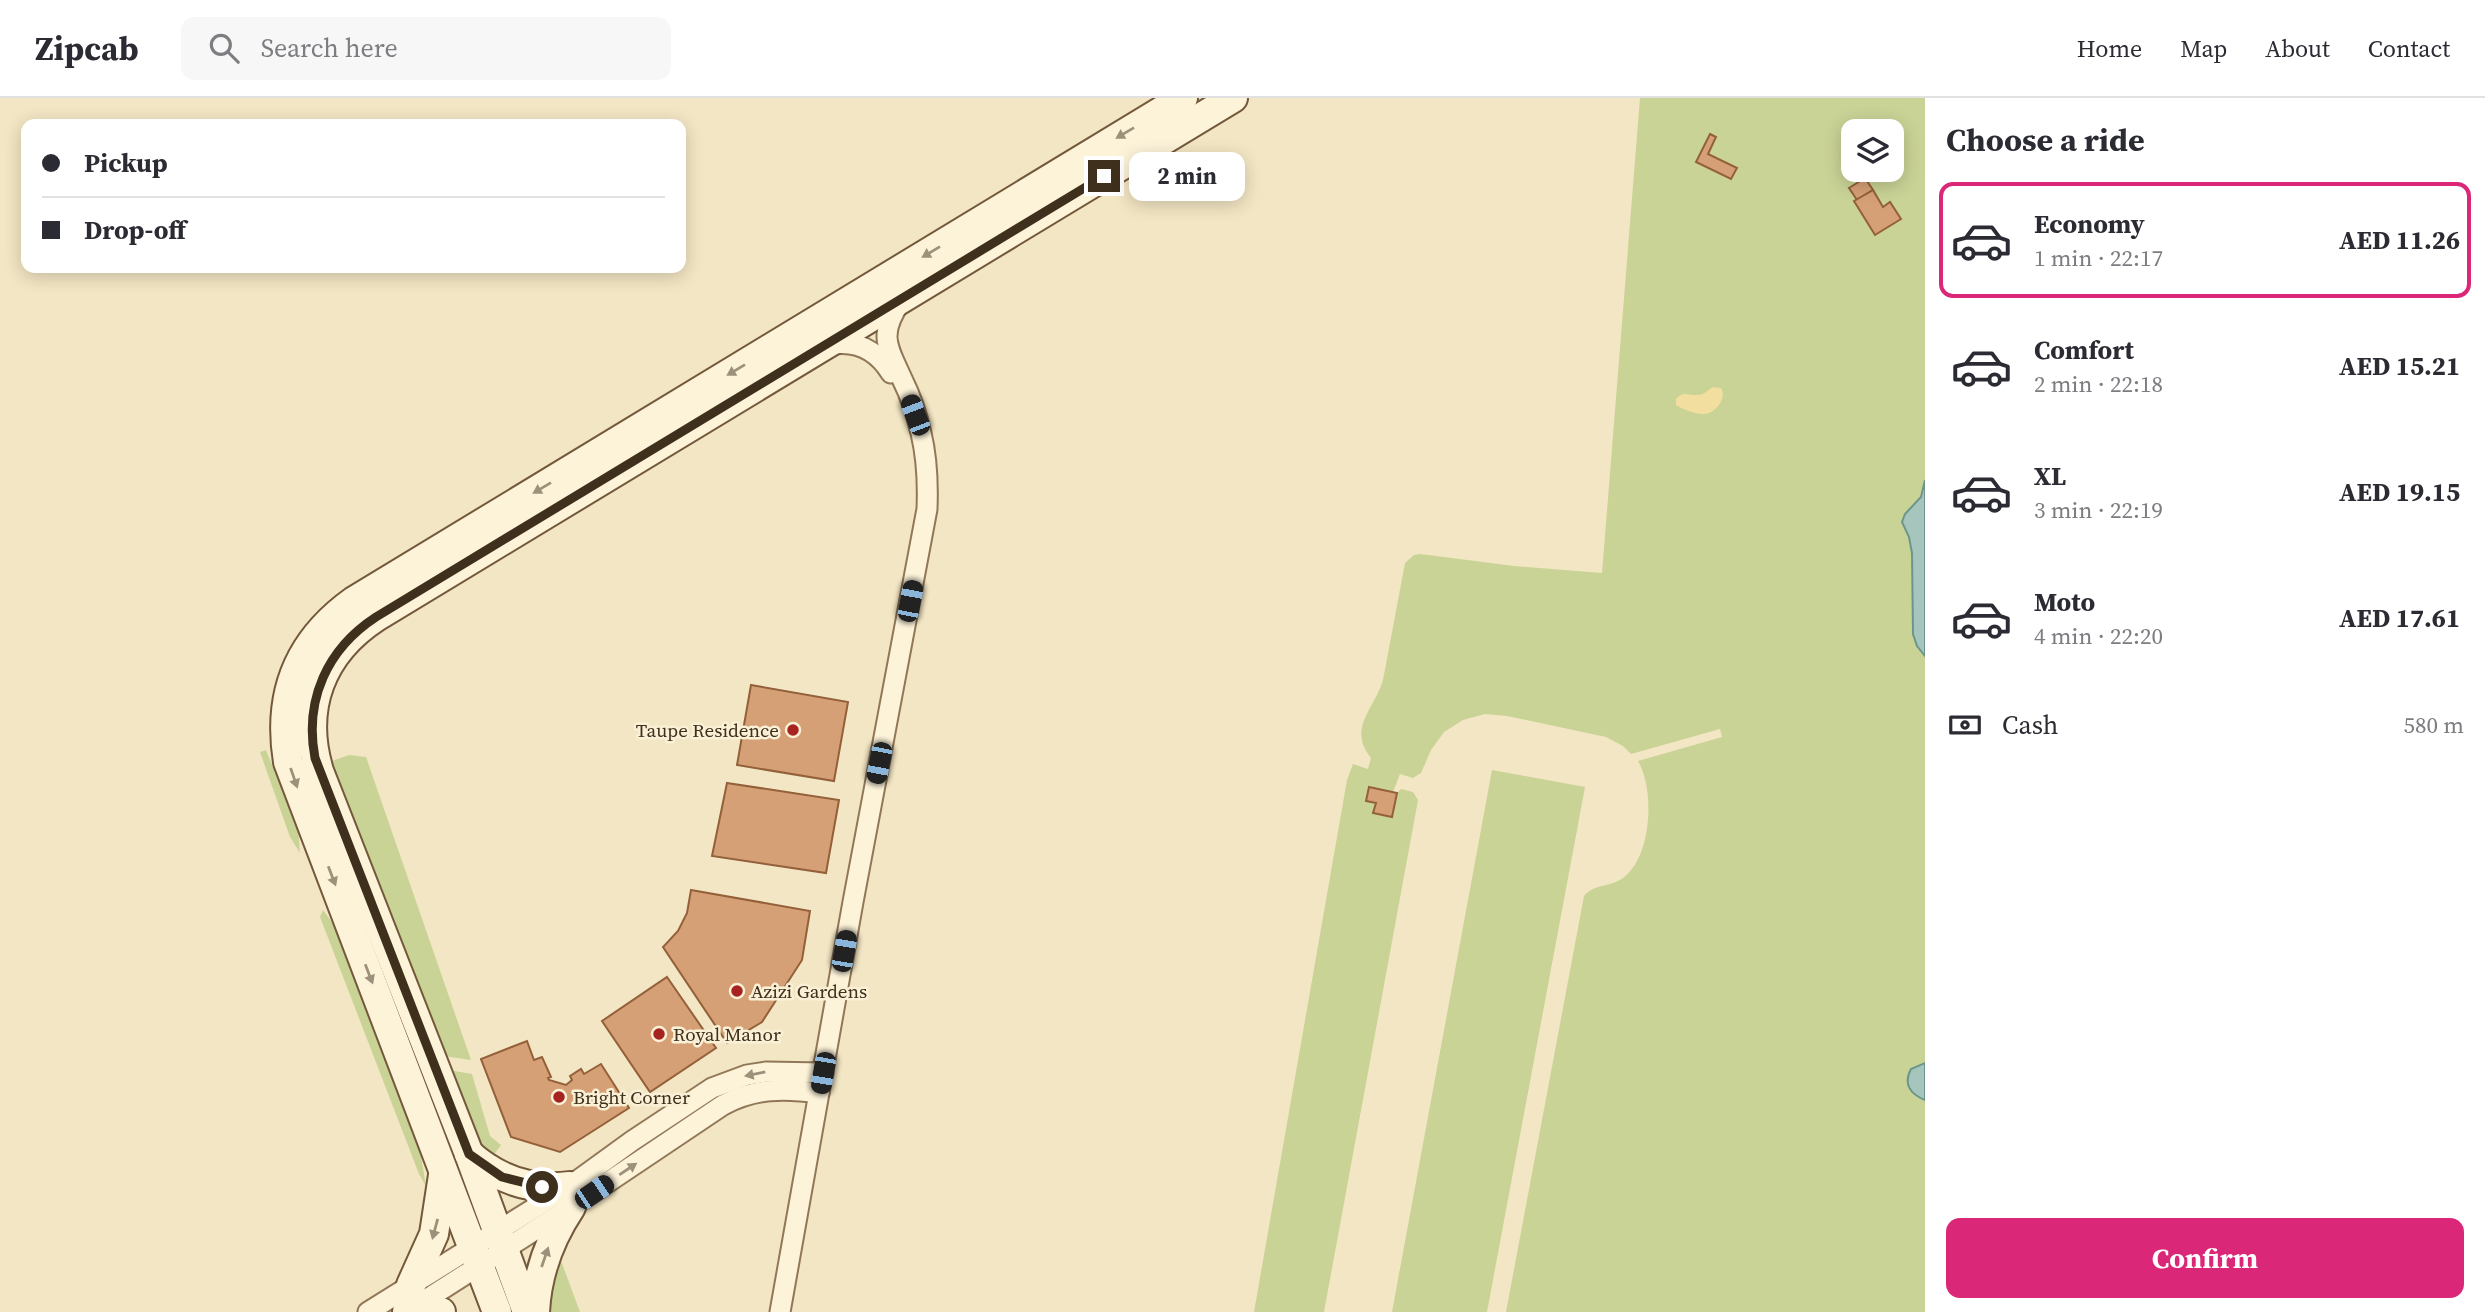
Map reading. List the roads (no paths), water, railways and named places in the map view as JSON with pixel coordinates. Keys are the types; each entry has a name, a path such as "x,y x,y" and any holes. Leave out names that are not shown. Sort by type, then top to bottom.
{"street":[{"path":"671,424 1183,98"},
{"path":"527,1312 469,1154 319,771 312,744 288,695 299,663 317,635 340,611 671,424 827,345 1233,98"},
{"path":"780,1312 927,509 925,452 921,433 905,385 889,353 887,336 893,313 903,298"},
{"path":"827,345 854,344 872,351 885,363 908,397"},
{"path":"299,714 285,745 293,778 497,1312"},
{"path":"535,1312 543,1263 570,1196 664,1119 712,1088 766,1072 823,1073"},
{"path":"368,1312 408,1303 570,1196 737,1098 785,1089 819,1093"},
{"path":"469,1154 490,1171 514,1182 570,1196"},
{"path":"408,1303 434,1234 443,1169"},
{"path":"408,1303 476,1257"},
{"path":"408,1303 442,1312"}],"water":[{"path":"1925,480 1925,656 1917,646 1913,634 1912,553 1902,522 1905,514 1921,497"},
{"path":"1925,1063 1925,1100 1912,1092 1908,1079 1911,1069"}],"place":[{"name":"Taupe Residence","path":"793,730"},
{"name":"Azizi Gardens","path":"737,991"},
{"name":"Royal Manor","path":"659,1034"},
{"name":"Bright Corner","path":"559,1097"}]}
